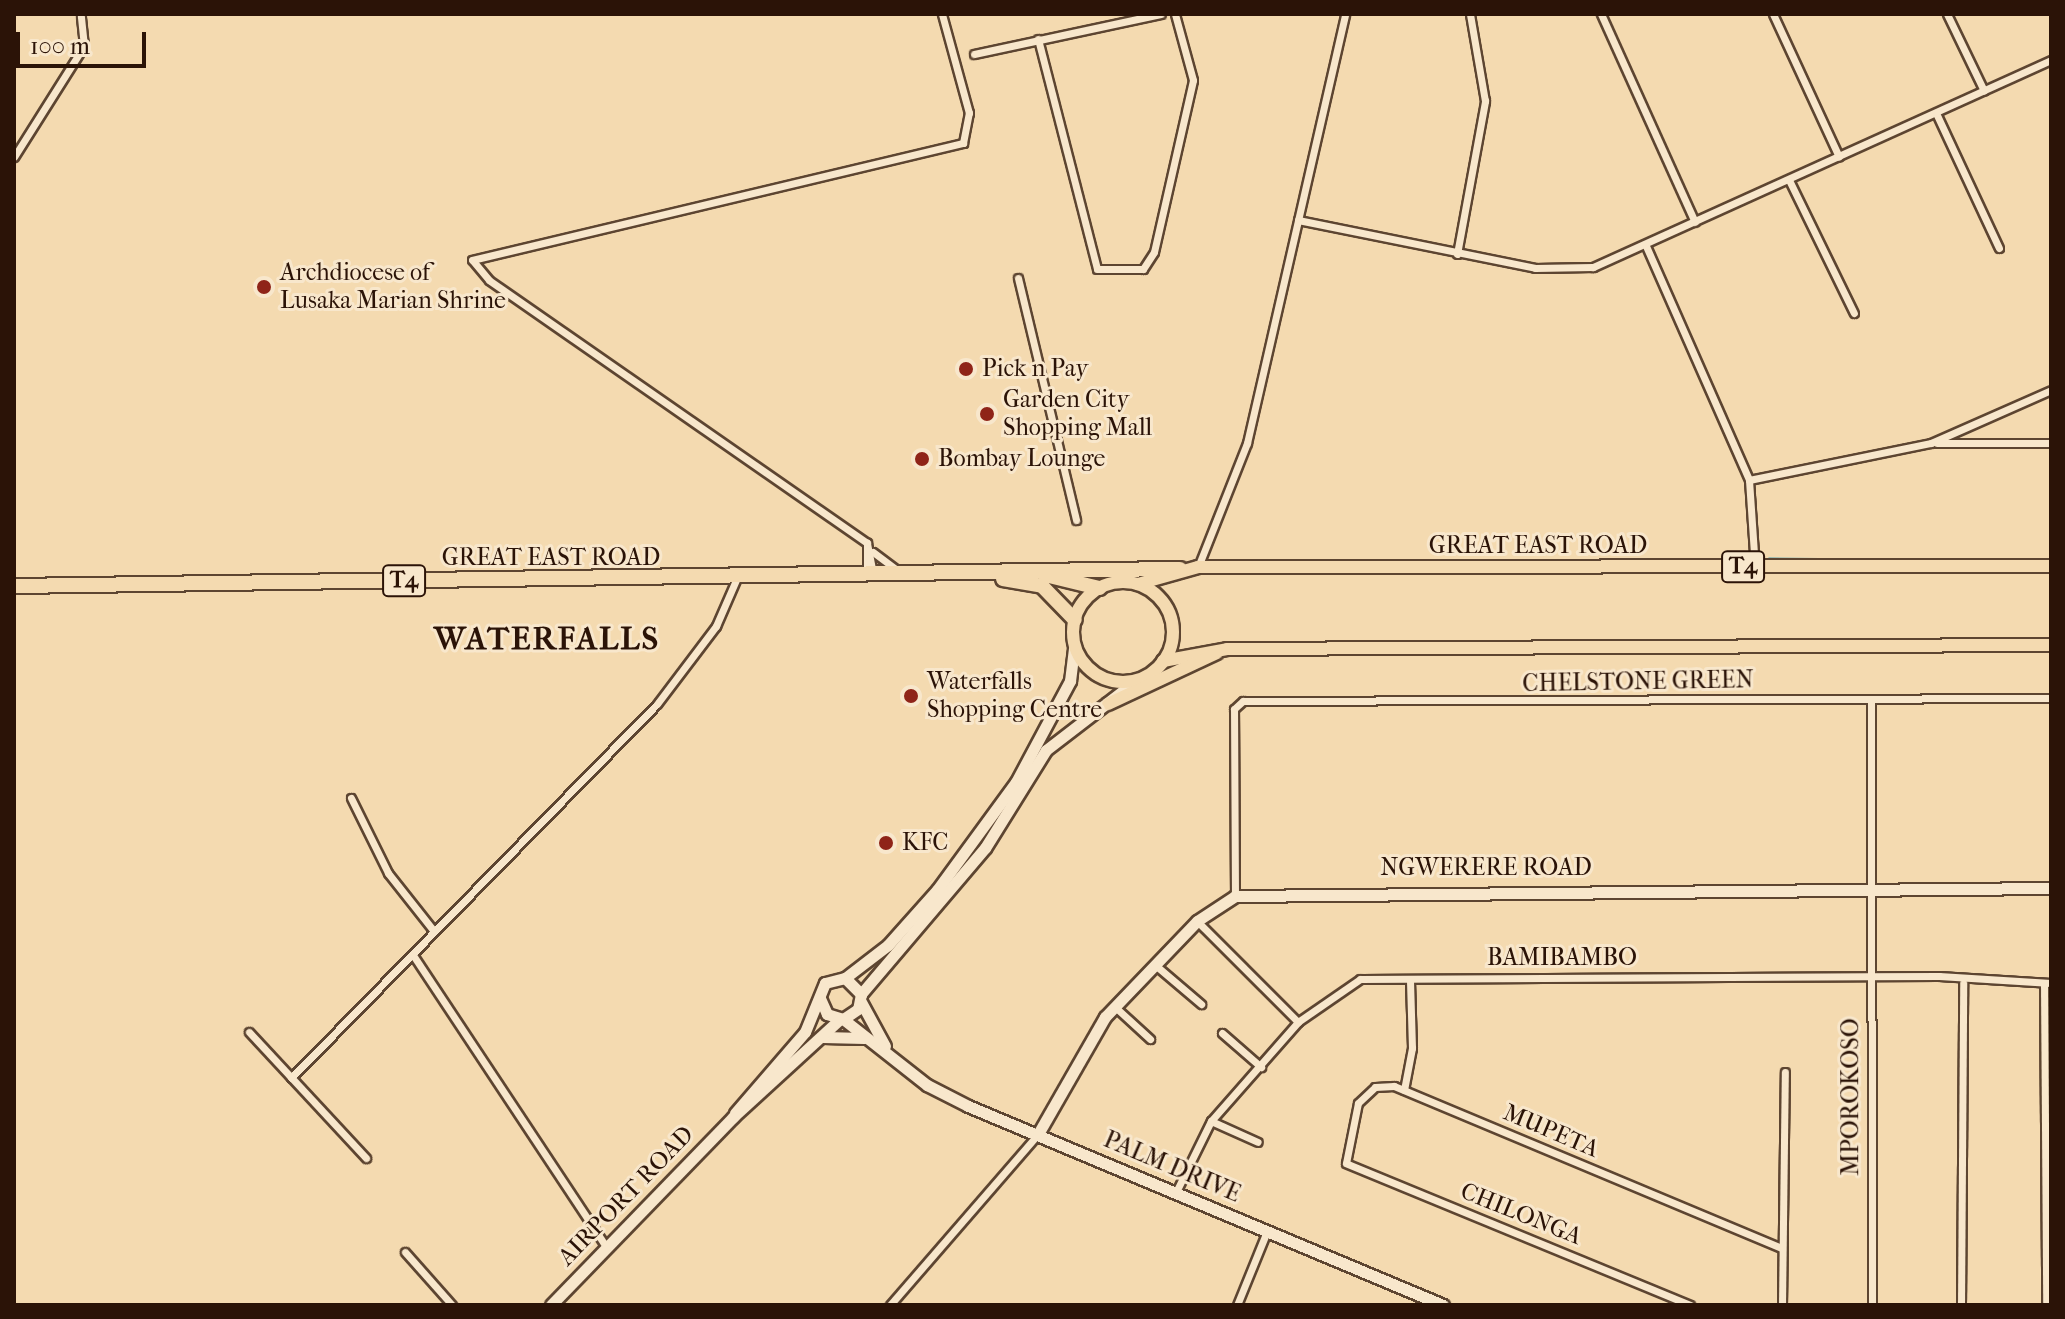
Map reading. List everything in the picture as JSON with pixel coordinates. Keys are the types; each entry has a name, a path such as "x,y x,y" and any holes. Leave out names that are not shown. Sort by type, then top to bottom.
{"highway":[{"name":"GREAT EAST ROAD","path":"14,586 736,580 848,574 1180,569"},
{"name":"GREAT EAST ROAD","path":"1025,571 1099,588"},
{"name":"GREAT EAST ROAD","path":"944,573 1028,581 1052,592 1075,620"}],"main road":[{"name":"GREAT EAST ROAD","path":"1180,569 2051,566"},
{"name":"T4","path":"1138,584 1180,569"},
{"path":"1163,661 1172,625 1154,593 1138,584 1099,588 1075,620 1074,646 1092,672 1137,680 1163,661 1227,649 2051,645"},
{"path":"1108,704 1227,649"}],"street":[{"path":"905,573 489,280 472,260 963,143 969,113 942,14"},
{"path":"974,54 1161,14"},
{"path":"1038,39 1097,269 1134,270 1154,252 1193,80 1175,14"},
{"path":"1198,567 1233,492 1345,14"},
{"path":"1457,254 1485,101 1470,14"},
{"path":"1601,14 1695,222"},
{"path":"1773,14 1839,157"},
{"path":"1947,14 1984,91"},
{"path":"14,157 84,46 81,16"},
{"path":"1298,220 1457,254 1571,270 1646,246 2051,60"},
{"path":"1936,113 1999,248"},
{"path":"1789,180 1854,313"},
{"path":"1646,246 1749,480 1755,567"},
{"path":"1018,278 1076,520"},
{"path":"1931,443 2051,390"},
{"path":"1749,480 1931,443 2051,443"},
{"path":"870,550 870,574"},
{"path":"848,574 870,550"},
{"path":"291,1078 657,704 716,626 736,580"},
{"path":"1074,646 1070,681 1036,749 953,869 888,945 845,978 830,980 820,998 824,1011 842,1019 985,848 1046,750 1137,680"},
{"name":"CHELSTONE GREEN","path":"1235,896 1234,714 1250,700 2051,698"},
{"name":"MPOROKOSO","path":"1871,699 1872,1305"},
{"path":"351,798 388,873 433,930"},
{"name":"NGWERERE ROAD","path":"1235,896 2051,888"},
{"path":"890,1305 1038,1134 1114,1006 1197,921 1235,896"},
{"path":"1197,921 1298,1022"},
{"path":"413,955 606,1247"},
{"path":"1154,964 1201,1004"},
{"name":"BAMIBAMBO","path":"1176,1192 1211,1121 1298,1022 1360,979 1871,976 1963,983 2048,983"},
{"path":"845,978 861,998"},
{"path":"1404,1090 1412,1048 1410,979"},
{"path":"1961,1305 1963,983"},
{"path":"2046,1305 2048,983"},
{"name":"AIRPORT ROAD","path":"733,1117 805,1032 820,998"},
{"name":"PALM DRIVE","path":"861,998 893,1056"},
{"path":"1114,1006 1150,1039"},
{"name":"PALM DRIVE","path":"842,1019 927,1085 1443,1305"},
{"name":"AIRPORT ROAD","path":"551,1305 733,1117 842,1019"},
{"path":"249,1032 366,1158"},
{"path":"1222,1033 1261,1067"},
{"name":"PALM DRIVE","path":"821,1037 851,1035 879,1046"},
{"path":"1782,1305 1785,1072"},
{"name":"CHILONGA","path":"1404,1090 1380,1085 1358,1103 1344,1154 1346,1163 1690,1305"},
{"name":"MUPETA","path":"1404,1090 1782,1248"},
{"path":"1211,1121 1258,1142"},
{"path":"1237,1305 1267,1231"},
{"path":"405,1252 452,1305"}],"waterway":[{"path":"1726,560 1747,556"},
{"path":"1769,558 1873,560"},
{"path":"1952,560 1973,560"},
{"path":"2008,560 2051,560"},
{"path":"1310,561 1423,561"},
{"path":"1462,561 1519,561"}],"place":[{"name":"Archdiocese of Lusaka Marian Shrine","path":"264,287"},
{"name":"Pick n Pay","path":"966,369"},
{"name":"Garden City Shopping Mall","path":"987,414"},
{"name":"Bombay Lounge","path":"922,459"},
{"name":"Waterfalls Shopping Centre","path":"911,696"},
{"name":"KFC","path":"886,843"}],"district":[{"name":"WATERFALLS","path":"547,639"}]}
